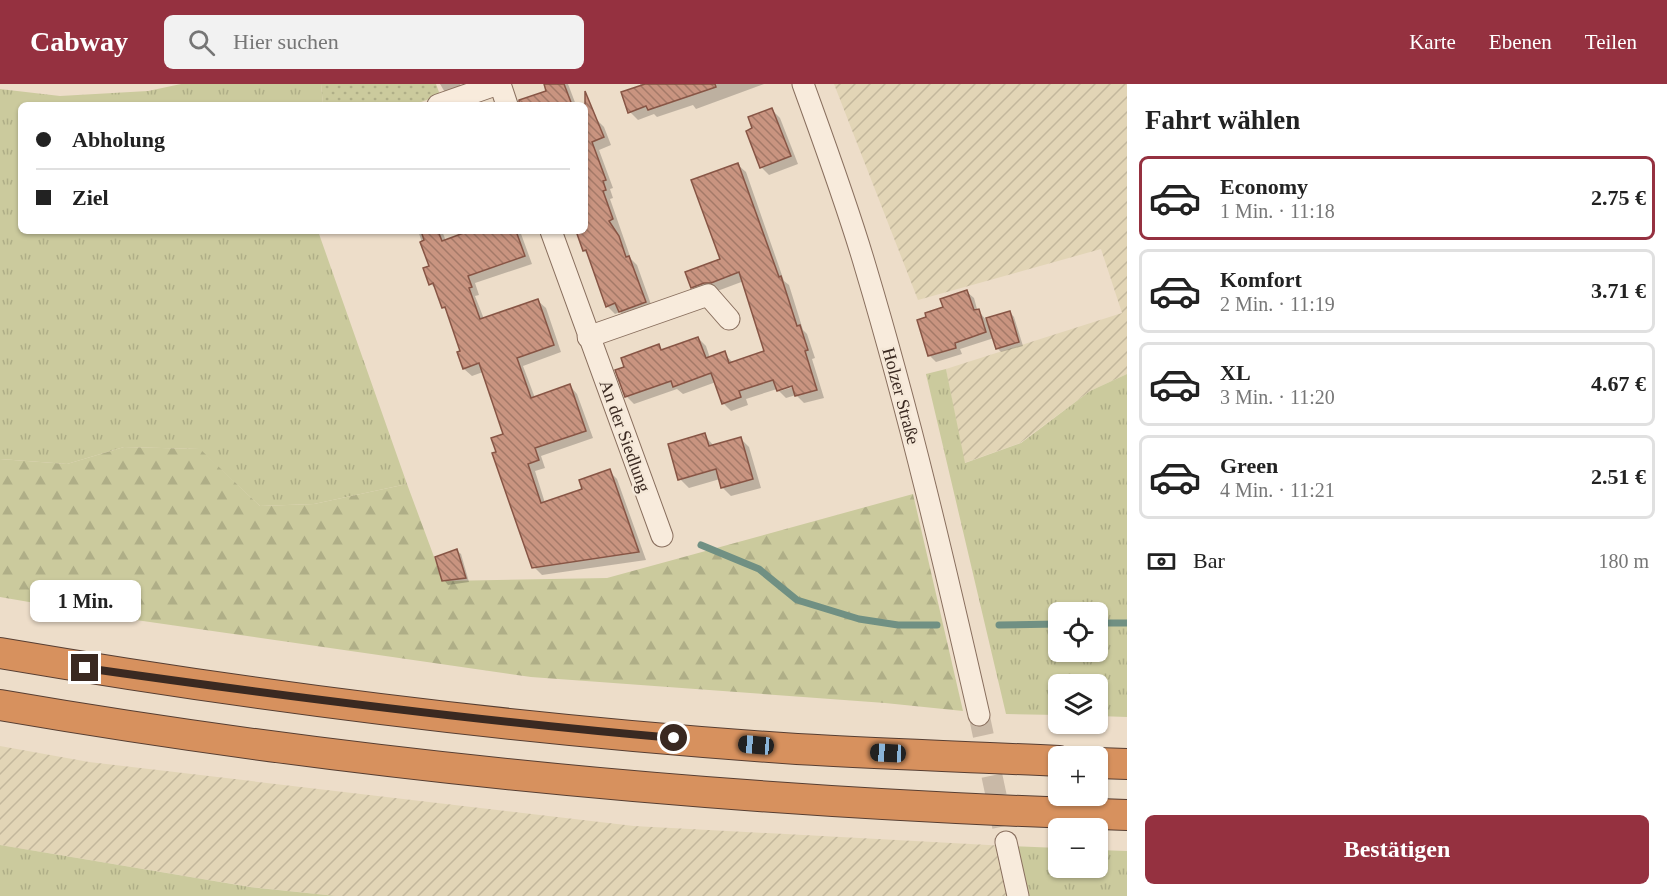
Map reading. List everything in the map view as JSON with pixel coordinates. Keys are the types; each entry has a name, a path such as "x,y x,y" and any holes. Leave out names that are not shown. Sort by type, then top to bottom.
{"highway":[{"path":"0,653 249,692 582,730 797,748 1048,760"},
{"path":"0,705 306,750 588,782 811,799 1127,815"},
{"path":"1108,763 1127,764"}],"street":[{"path":"447,102 499,84 506,102"},
{"name":"Holzer Straße","path":"803,84 862,256 898,382 979,715"},
{"name":"An der Siedlung","path":"552,234 662,536"},
{"path":"588,337 708,295 729,319"},
{"path":"1006,842 1018,896"}],"shaded area":[{"path":"834,84 1127,84 1127,374 1090,391 1020,443 964,463 946,369 1122,313 1101,249 918,300"},
{"path":"0,746 89,762 634,826 1007,846 1018,896 336,896 251,887 0,845"}],"green space":[{"path":"181,84 321,84 323,102 18,102 18,234 319,234 407,484 314,504 260,506 199,449 124,447 67,464 0,459 0,89 60,96 148,91"},
{"path":"321,84 436,84 440,95 421,102 323,102"},
{"path":"946,369 965,463 1021,443 1090,391 1127,374 1127,717 1108,716 1108,674 1048,674 1048,715 1006,714 926,374"},
{"path":"124,447 200,449 260,506 314,504 407,484 443,581 607,578 913,494 963,711 885,703 531,677 122,618 0,597 0,459 67,464"},
{"path":"0,845 250,887 336,896 0,896"},
{"path":"1007,846 1048,848 1048,878 1108,878 1108,850 1127,851 1127,896 1018,896"}],"building":[{"path":"544,84 564,84 571,102 519,102 519,100 546,91"},
{"path":"645,84 715,84 716,87 648,110 646,106 628,113 621,92"},
{"path":"585,91 604,137 592,142 606,180 603,181 606,190 603,191 613,219 609,221 619,236 626,257 629,256 646,302 619,312 615,303 606,307 586,250 583,251 577,234 588,234 588,102 585,102"},
{"path":"772,108 791,156 760,168 746,131 752,128 748,117"},
{"path":"738,163 779,277 781,276 797,326 800,325 817,390 795,396 792,386 777,391 773,380 739,391 741,397 722,404 711,373 673,387 671,381 625,397 615,370 624,367 621,358 659,344 661,350 698,337 706,358 725,351 729,363 764,351 739,272 691,288 685,272 720,259 691,180"},
{"path":"422,234 439,234 442,241 461,234 517,234 525,256 468,276 472,287 469,288 480,319 538,299 554,345 517,358 531,398 570,384 586,431 535,448 539,460 528,464 541,503 582,489 579,480 610,469 639,552 532,568 492,453 496,452 491,438 503,434 479,363 463,369 457,352 460,351 445,307 442,308 433,283 429,285 423,268 429,266 420,242 424,240"},
{"path":"967,290 974,310 979,309 986,332 955,343 956,348 928,356 917,320 926,317 925,313 943,307 940,299"},
{"path":"1010,311 1019,342 996,349 986,318"},
{"path":"705,433 709,446 741,437 753,479 721,488 716,469 678,480 668,444"},
{"path":"457,549 466,578 442,581 435,557"}],"waterway":[{"path":"701,545 759,569 797,600 859,619 898,625 937,625"},
{"path":"1108,623 1127,623"},
{"path":"999,625 1048,624"}],"tunnel":[{"path":"979,715 1006,842"}],"route":[{"path":"85,668 393,710 674,738"}]}
